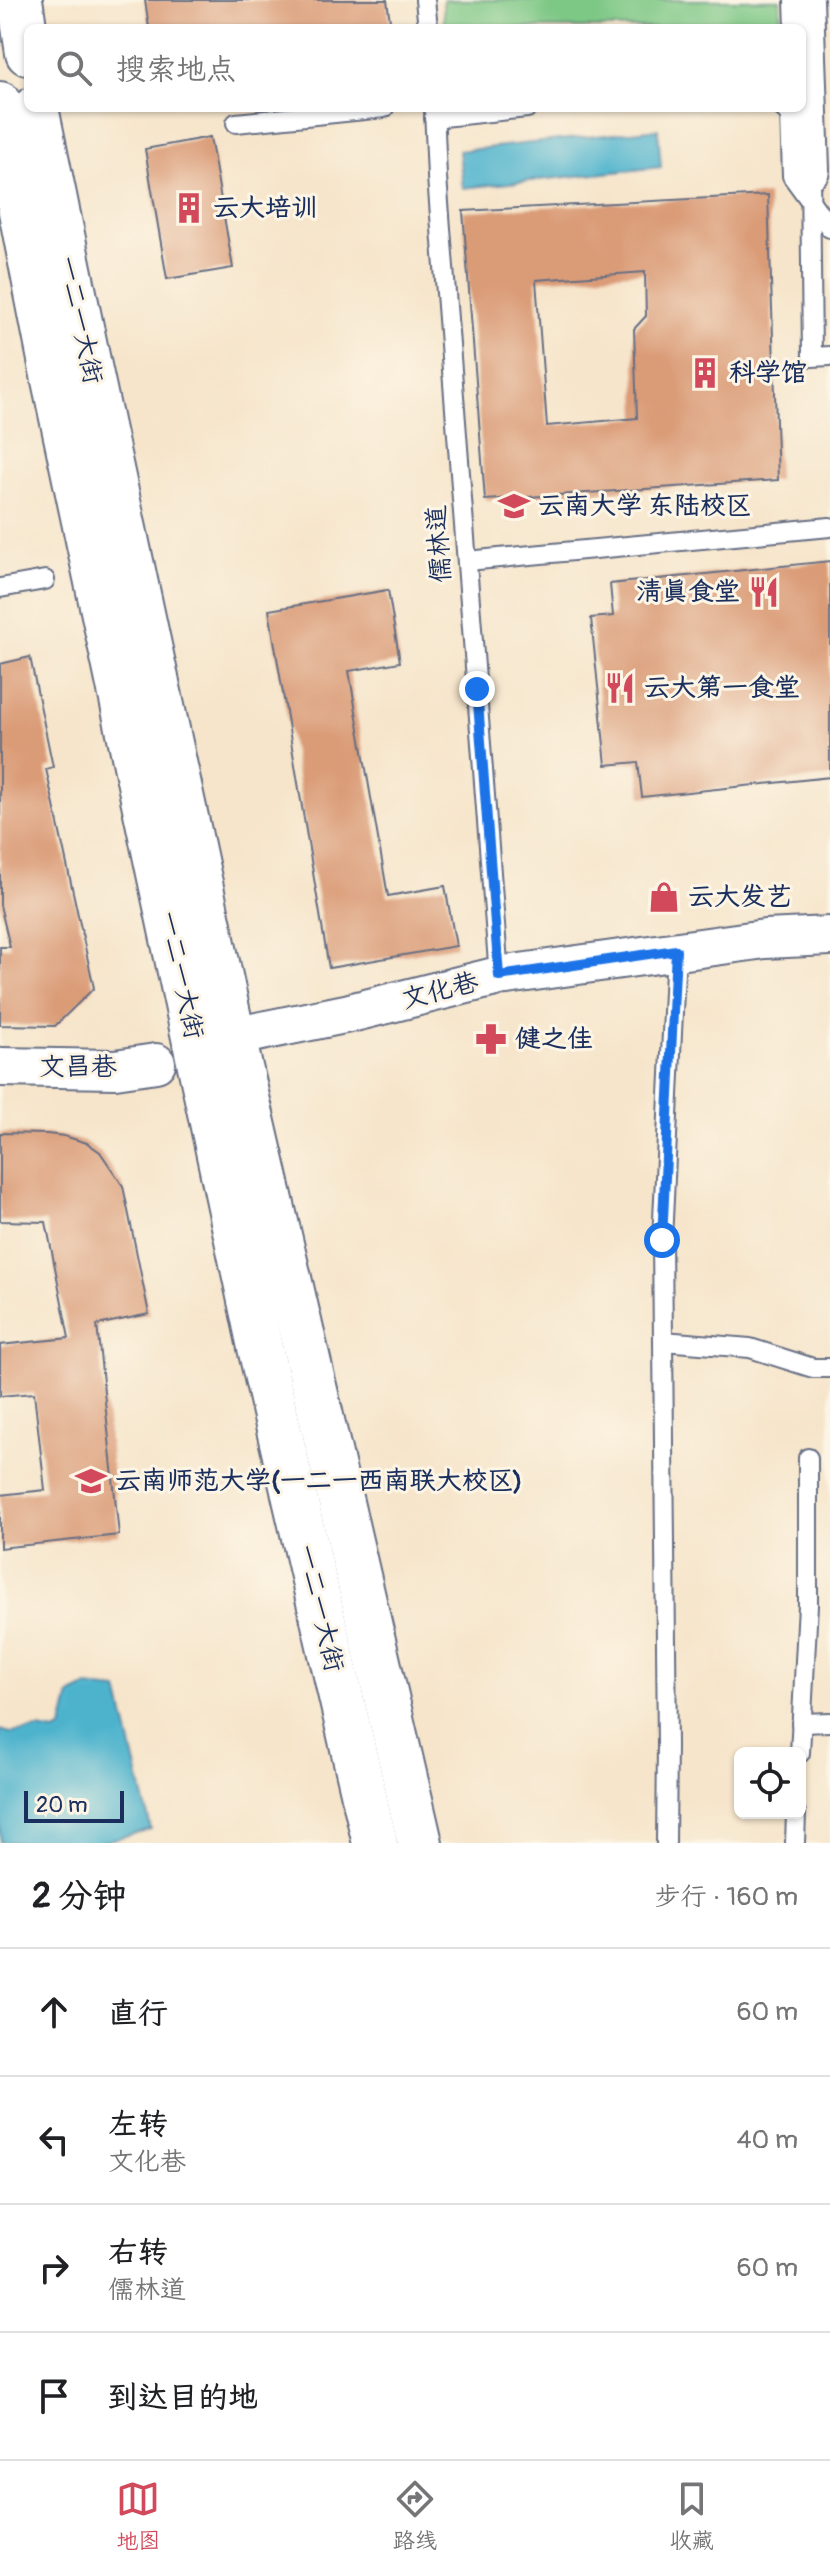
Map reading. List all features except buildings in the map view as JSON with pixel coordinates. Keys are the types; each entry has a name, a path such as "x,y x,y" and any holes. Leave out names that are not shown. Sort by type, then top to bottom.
{"main road":[{"path":"20,0 24,26"},
{"name":"一二一大街","path":"0,104 54,380 215,1041 420,1843"},
{"name":"一二一大街","path":"37,112 215,1041 261,1352 375,1843"}],"street":[{"path":"804,0 805,24"},
{"path":"806,53 811,186"},
{"name":"文化巷","path":"215,1041 350,1013 499,976 765,939 830,936"},
{"name":"文昌巷","path":"0,1067 115,1069 156,1063"}],"lane":[{"path":"425,0 428,24"},
{"path":"236,123 345,112"},
{"path":"788,112 792,176 811,186 830,228"},
{"name":"儒林道","path":"434,113 499,976"},
{"path":"811,186 812,357 830,356"},
{"path":"467,561 830,527"},
{"path":"0,588 45,580"},
{"path":"666,1843 662,1240 676,950"},
{"path":"663,1341 750,1348 813,1368 830,1368"},
{"path":"800,1747 808,1605 808,1458"},
{"path":"801,1723 830,1722"},
{"path":"795,1843 796,1819"}],"green space":[{"path":"443,0 780,0 781,24 444,24"}],"water":[{"path":"658,129 661,167 463,188 459,151"},
{"path":"86,1687 118,1690 151,1829 98,1843 0,1842 0,1730 11,1733 39,1729 55,1732 62,1728 70,1695"}],"place":[{"name":"云大培训","path":"189,208"},
{"name":"科学馆","path":"705,373"},
{"name":"云南大学 东陆校区","path":"514,506"},
{"name":"清真食堂","path":"764,592"},
{"name":"云大第一食堂","path":"620,688"},
{"name":"云大发艺","path":"664,897"},
{"name":"健之佳","path":"491,1039"},
{"name":"云南师范大学(一二一西南联大校区)","path":"91,1481"}],"route":[{"path":"477,689 499,976 676,950 662,1240"}]}
